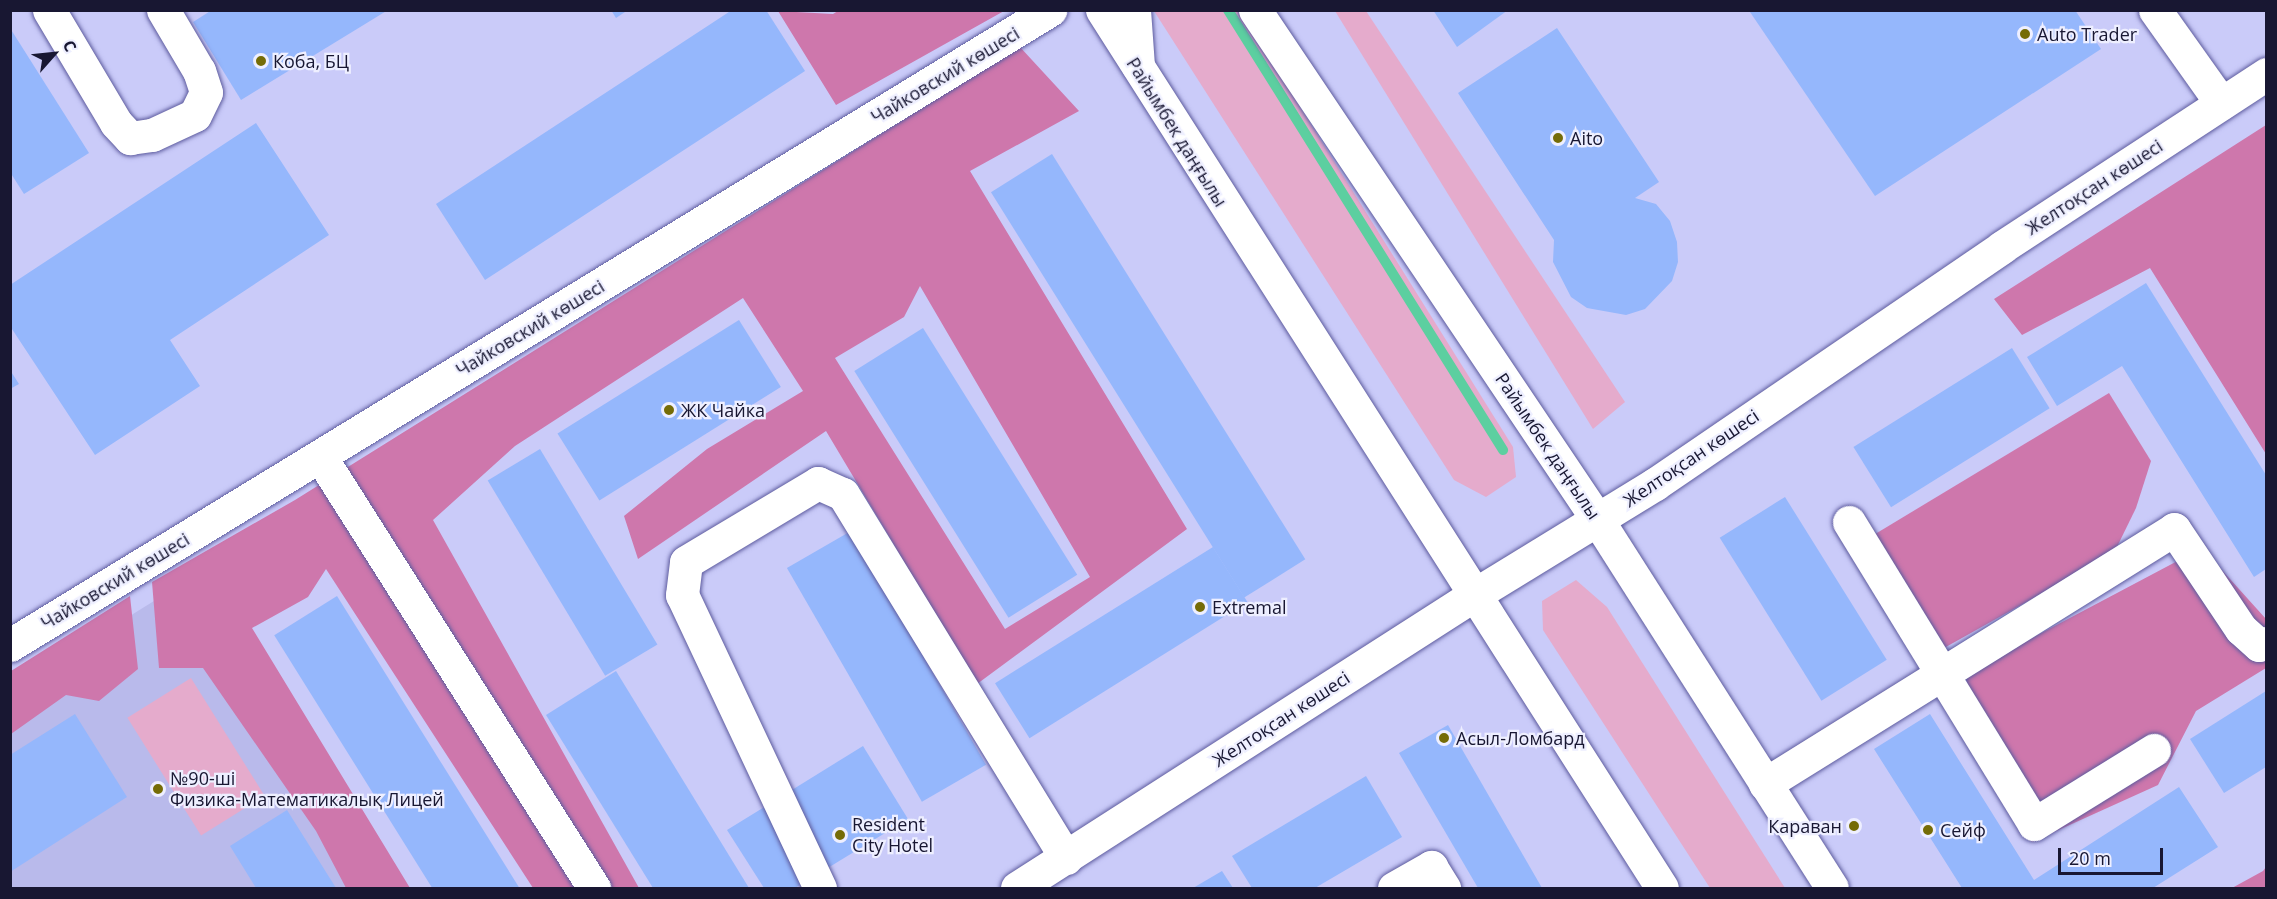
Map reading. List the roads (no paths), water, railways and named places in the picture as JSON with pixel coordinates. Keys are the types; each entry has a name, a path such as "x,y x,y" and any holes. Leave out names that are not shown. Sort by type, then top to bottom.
{"main road":[{"path":"49,10 116,123 130,138 152,135 195,115 206,92 200,71 163,10"},
{"name":"Чайковский көшесі","path":"10,645 1050,10"},
{"name":"Райымбек даңғылы","path":"1102,10 1138,71 1662,888"},
{"path":"1134,10 1138,71"},
{"name":"Райымбек даңғылы","path":"1255,10 1597,519 1832,888"},
{"path":"2155,10 2221,103"},
{"name":"Желтоқсан көшесі","path":"1017,888 1474,595 1597,519 2266,74"},
{"path":"320,456 594,888"},
{"path":"820,888 682,595 686,562 819,483 843,494 1066,858"},
{"path":"1849,522 2034,824 2154,750"},
{"path":"1765,784 2174,530 2241,629 2259,645 2266,643"},
{"path":"1394,888 1431,867 1444,888"}],"waterway":[{"path":"1228,10 1503,450"}],"place":[{"name":"Auto Trader","path":"2025,34"},
{"name":"Коба, БЦ","path":"261,61"},
{"name":"Aito","path":"1558,138"},
{"name":"ЖК Чайка","path":"669,410"},
{"name":"Extremal","path":"1200,607"},
{"name":"Асыл-Ломбард","path":"1444,738"},
{"name":"№90-ші Физика-Математикалық Лицей","path":"158,789"},
{"name":"Караван","path":"1854,826"},
{"name":"Сейф","path":"1928,830"},
{"name":"Resident City Hotel","path":"840,835"}]}
